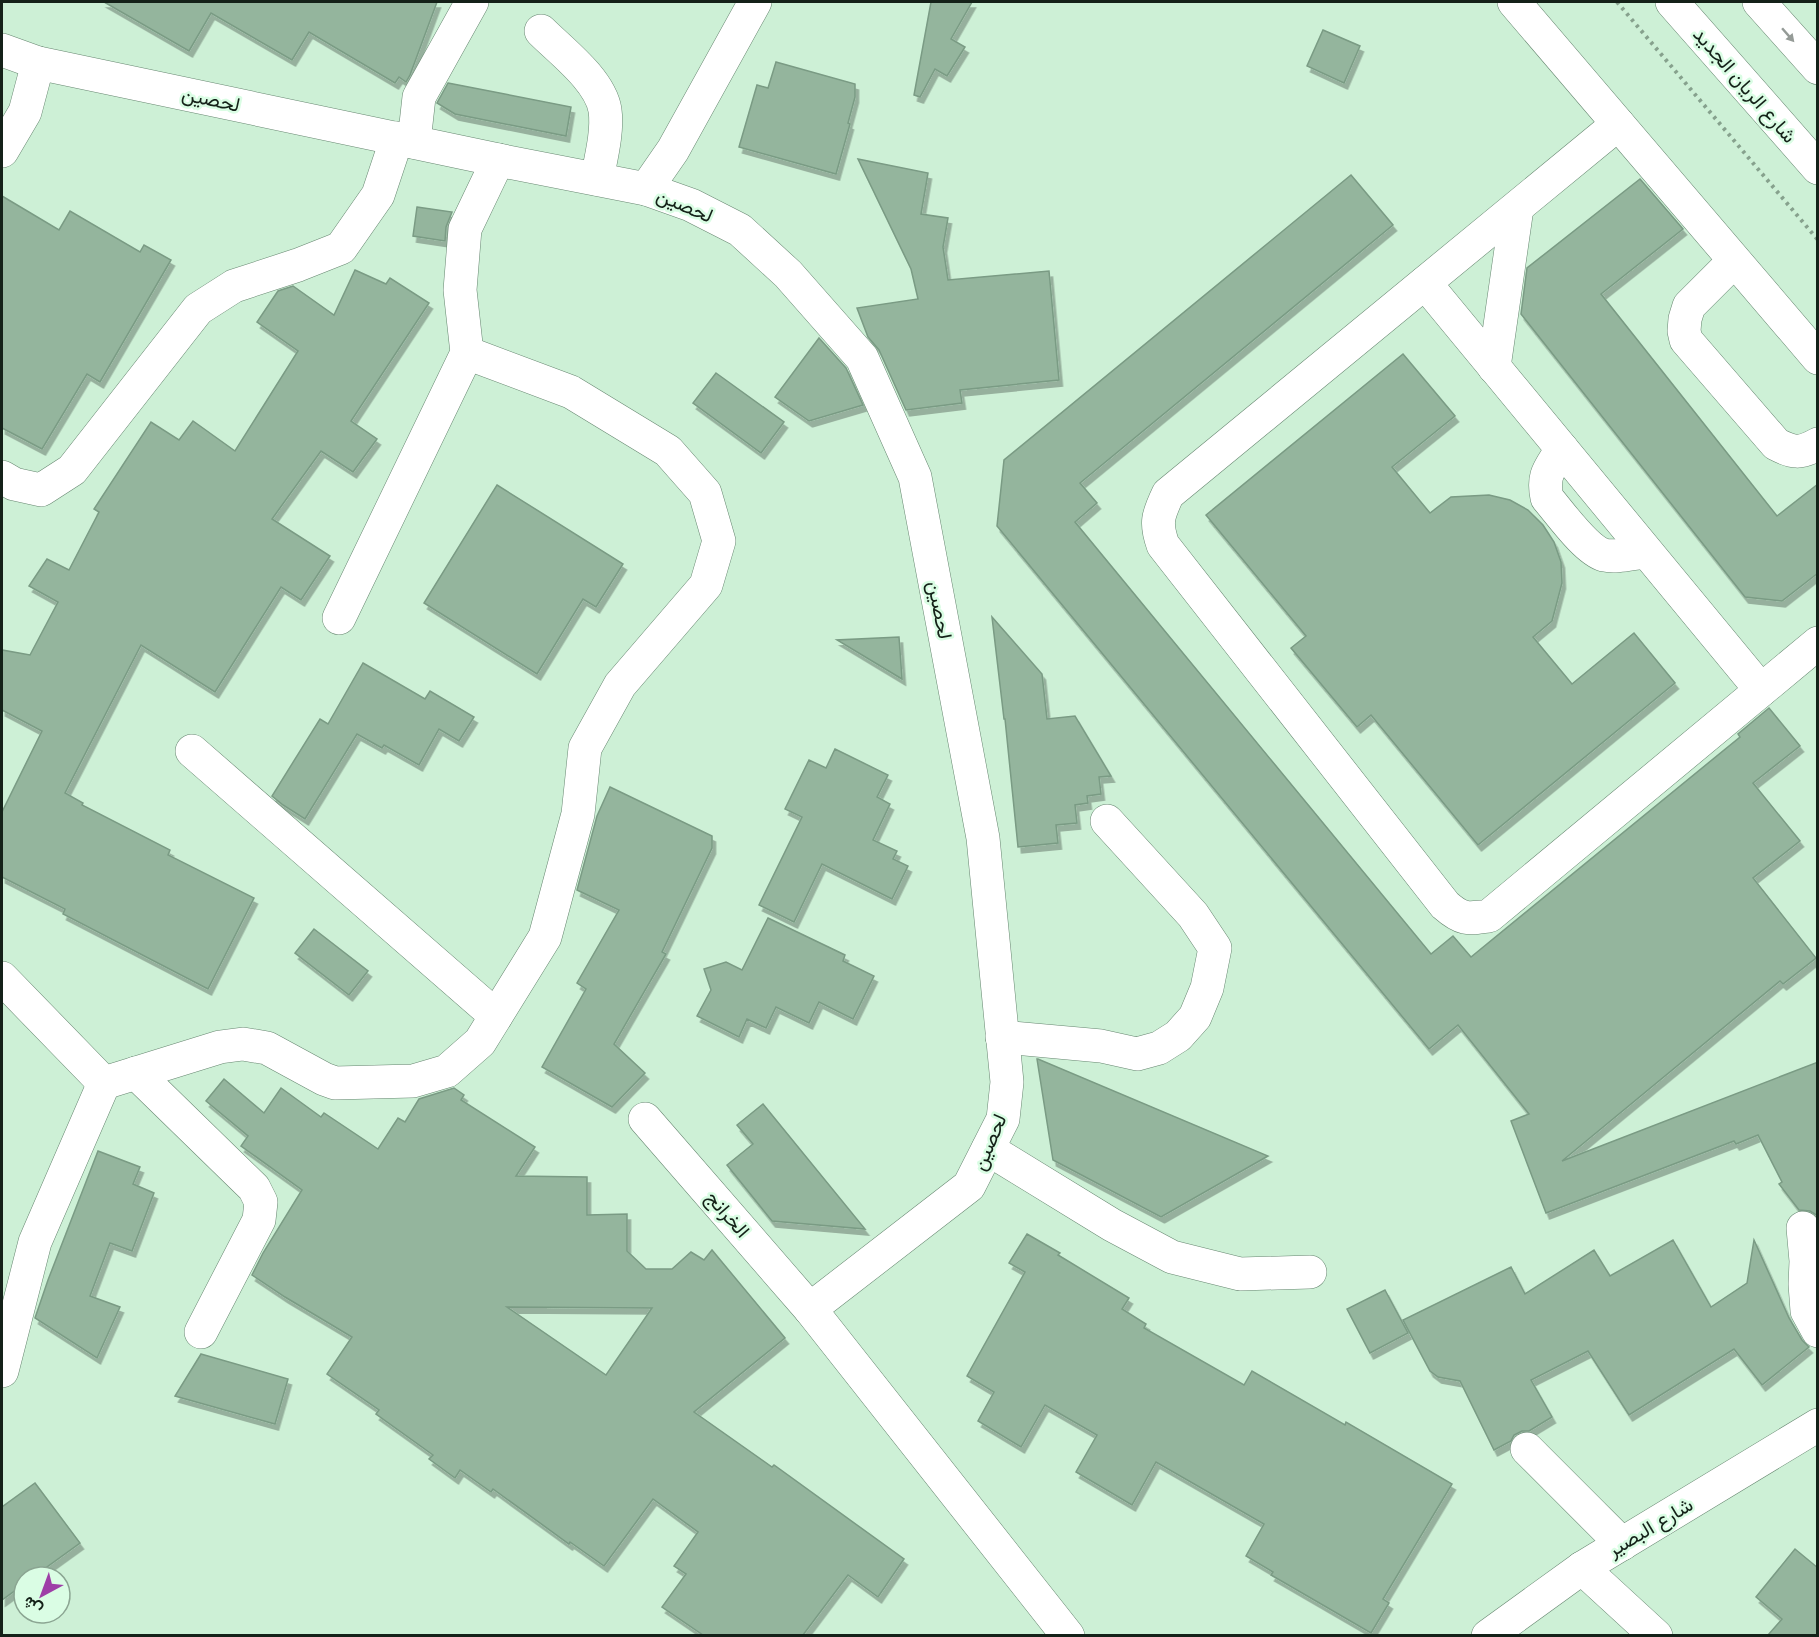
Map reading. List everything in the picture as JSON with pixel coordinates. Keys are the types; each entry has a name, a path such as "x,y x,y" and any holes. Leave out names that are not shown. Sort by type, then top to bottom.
{"main road":[{"path":"2,477 14,484 41,490 72,470 198,309 234,286 341,248 378,195 406,140 419,97 472,2"},
{"path":"646,189 673,150 754,2"},
{"path":"1514,2 1818,358"},
{"name":"شارع الريان الجديد","path":"1672,2 1818,168"},
{"path":"1759,2 1818,68"},
{"path":"541,31 587,75 598,91 605,109 604,144 597,179"},
{"name":"لحصين","path":"2,50 38,63 646,189 691,205 740,230 788,274 862,358 915,477 983,838 1007,1082 1003,1119 969,1186 810,1309"},
{"path":"2,151 26,112 38,63"},
{"path":"1618,124 1168,494 1159,514 1158,530 1163,545 1445,905 1457,916 1472,918 1489,916 1818,643"},
{"path":"339,618 467,353 460,290 465,229 498,160"},
{"path":"1494,367 1517,208"},
{"path":"1734,261 1689,306 1685,319 1686,340 1776,444 1796,452 1806,451 1818,444"},
{"path":"1425,283 1761,690"},
{"path":"2,1371 35,1242 104,1083 220,1047 243,1044 267,1048 335,1083 414,1081 447,1071 480,1042 545,937 578,814 585,748 620,685 706,585 719,542 705,493 668,451 571,392 467,353"},
{"path":"1562,449 1546,475 1547,498 1588,547 1601,554 1612,556 1646,552"},
{"path":"192,752 496,1016"},
{"path":"1002,1036 1101,1046 1137,1054 1160,1048 1178,1036 1195,1017 1207,988 1215,948 1193,915 1107,821"},
{"path":"2,978 104,1083"},
{"path":"136,1072 254,1188 261,1202 259,1220 201,1332"},
{"name":"الخرانج","path":"645,1119 810,1309"},
{"path":"988,1149 1112,1225 1172,1257 1240,1274 1310,1272"},
{"path":"1803,1228 1807,1311 1818,1331"},
{"path":"810,1309 1068,1635"},
{"name":"شارع البصير","path":"1488,1635 1582,1568 1818,1425"},
{"path":"1527,1449 1622,1544"},
{"path":"1582,1568 1656,1635"}],"path":[{"path":"1617,2 1818,240"}],"building":[{"path":"104,2 437,2 410,75 406,82 399,77 395,83 309,32 292,60 211,13 189,51"},
{"path":"931,2 972,2 951,39 965,47 947,76 935,69 920,97 914,95"},
{"path":"1323,30 1360,46 1344,83 1307,66"},
{"path":"776,62 855,84 855,97 848,123 850,124 836,174 739,147 757,85 768,88"},
{"path":"448,83 571,107 566,136 455,114 437,103"},
{"path":"858,159 928,173 921,214 948,218 943,247 948,280 1049,271 1059,380 960,390 962,403 906,410 879,350 868,337 857,308 918,299 911,269"},
{"path":"1351,175 1393,225 1080,483 1097,503 1075,522 1431,954 1453,936 1471,957 1740,737 1738,734 1769,708 1800,746 1753,783 1800,841 1753,878 1816,958 1783,984 1780,981 1562,1161 1818,1062 1818,1216 1810,1211 1799,1210 1779,1184 1782,1182 1758,1135 1736,1144 1734,1141 1546,1213 1511,1121 1529,1114 1458,1025 1429,1049 997,526 1004,460"},
{"path":"1640,179 1683,229 1601,294 1777,516 1818,484 1818,573 1782,601 1745,597 1521,314 1527,268"},
{"path":"2,196 59,230 70,211 140,252 144,245 171,260 100,382 87,374 42,449 2,428"},
{"path":"417,207 452,212 446,227 445,241 413,236"},
{"path":"355,270 386,284 390,278 429,303 351,421 377,439 353,472 321,451 272,519 330,556 301,600 281,587 215,692 141,645 65,793 83,803 82,805 170,850 168,855 254,898 208,989 63,914 65,909 2,877 2,812 42,731 2,710 2,650 30,655 58,602 29,586 47,559 69,570 99,512 94,509 151,422 179,440 193,421 235,451 298,351 257,322 278,291 293,286 334,315"},
{"path":"819,338 846,368 863,405 809,421 775,397"},
{"path":"1403,354 1455,416 1392,467 1430,513 1451,497 1489,495 1510,500 1528,510 1543,525 1554,542 1561,562 1562,583 1552,621 1533,637 1572,684 1634,633 1675,683 1478,845 1371,715 1357,727 1291,648 1306,636 1206,515"},
{"path":"716,373 784,422 761,453 693,403"},
{"path":"497,485 623,564 596,607 583,599 537,674 424,603"},
{"path":"992,617 1042,674 1047,719 1075,716 1111,776 1099,777 1101,794 1087,796 1088,803 1075,805 1077,823 1056,825 1058,843 1018,847"},
{"path":"899,637 902,679 837,640"},
{"path":"363,663 425,699 430,691 474,717 459,741 439,729 419,765 384,745 382,748 357,734 305,819 272,796 320,719 328,724"},
{"path":"835,749 888,775 877,797 890,804 873,840 897,851 893,859 908,866 892,899 822,864 794,922 759,905 802,817 785,809 809,760 826,768"},
{"path":"610,787 712,836 712,848 662,952 666,954 614,1044 645,1073 612,1107 542,1067 586,989 577,983 619,910 577,890 597,816"},
{"path":"768,918 845,955 843,961 874,976 853,1019 819,1002 809,1023 776,1007 766,1028 747,1019 739,1037 697,1016 711,990 704,969 726,962 742,970"},
{"path":"314,929 368,971 349,995 295,953"},
{"path":"1037,1059 1268,1156 1161,1217 1053,1160"},
{"path":"224,1079 264,1113 281,1088 321,1117 324,1113 378,1149 398,1118 405,1122 419,1099 454,1088 464,1095 461,1100 535,1147 516,1176 587,1177 587,1215 627,1214 627,1251 646,1269 672,1269 691,1252 704,1260 712,1250 785,1338 694,1412 772,1467 774,1465 904,1559 878,1597 848,1575 803,1635 703,1635 662,1607 686,1574 674,1566 698,1532 653,1499 604,1566 570,1542 569,1544 493,1489 491,1492 460,1470 455,1478 429,1459 433,1455 376,1414 379,1410 327,1374 352,1337 252,1275 302,1190 241,1146 248,1136 206,1101","holes":["507,1307 652,1308 606,1375"]},
{"path":"763,1104 865,1229 772,1221 727,1165 753,1144 737,1125"},
{"path":"98,1151 140,1167 133,1184 154,1193 132,1251 110,1243 90,1296 120,1307 97,1358 35,1318"},
{"path":"1027,1234 1129,1298 1122,1309 1146,1324 1144,1328 1244,1385 1252,1371 1345,1425 1346,1422 1452,1484 1383,1599 1389,1603 1371,1633 1271,1575 1273,1572 1246,1556 1264,1524 1156,1462 1132,1505 1076,1472 1097,1435 1045,1405 1021,1447 978,1421 994,1392 967,1376 1025,1272 1009,1263"},
{"path":"1673,1240 1711,1307 1747,1283 1754,1240 1789,1318 1809,1347 1762,1385 1734,1349 1629,1415 1588,1351 1531,1380 1552,1417 1529,1431 1522,1431 1514,1435 1511,1441 1494,1450 1460,1381 1438,1377 1430,1371 1403,1320 1511,1267 1525,1294 1594,1250 1610,1276"},
{"path":"1385,1290 1408,1333 1370,1353 1347,1309"},
{"path":"201,1354 288,1379 275,1424 175,1396"},
{"path":"35,1483 80,1543 50,1565 12,1565 12,1593 2,1600 2,1507"},
{"path":"1795,1549 1818,1568 1818,1635 1768,1635 1782,1619 1756,1597"}]}
